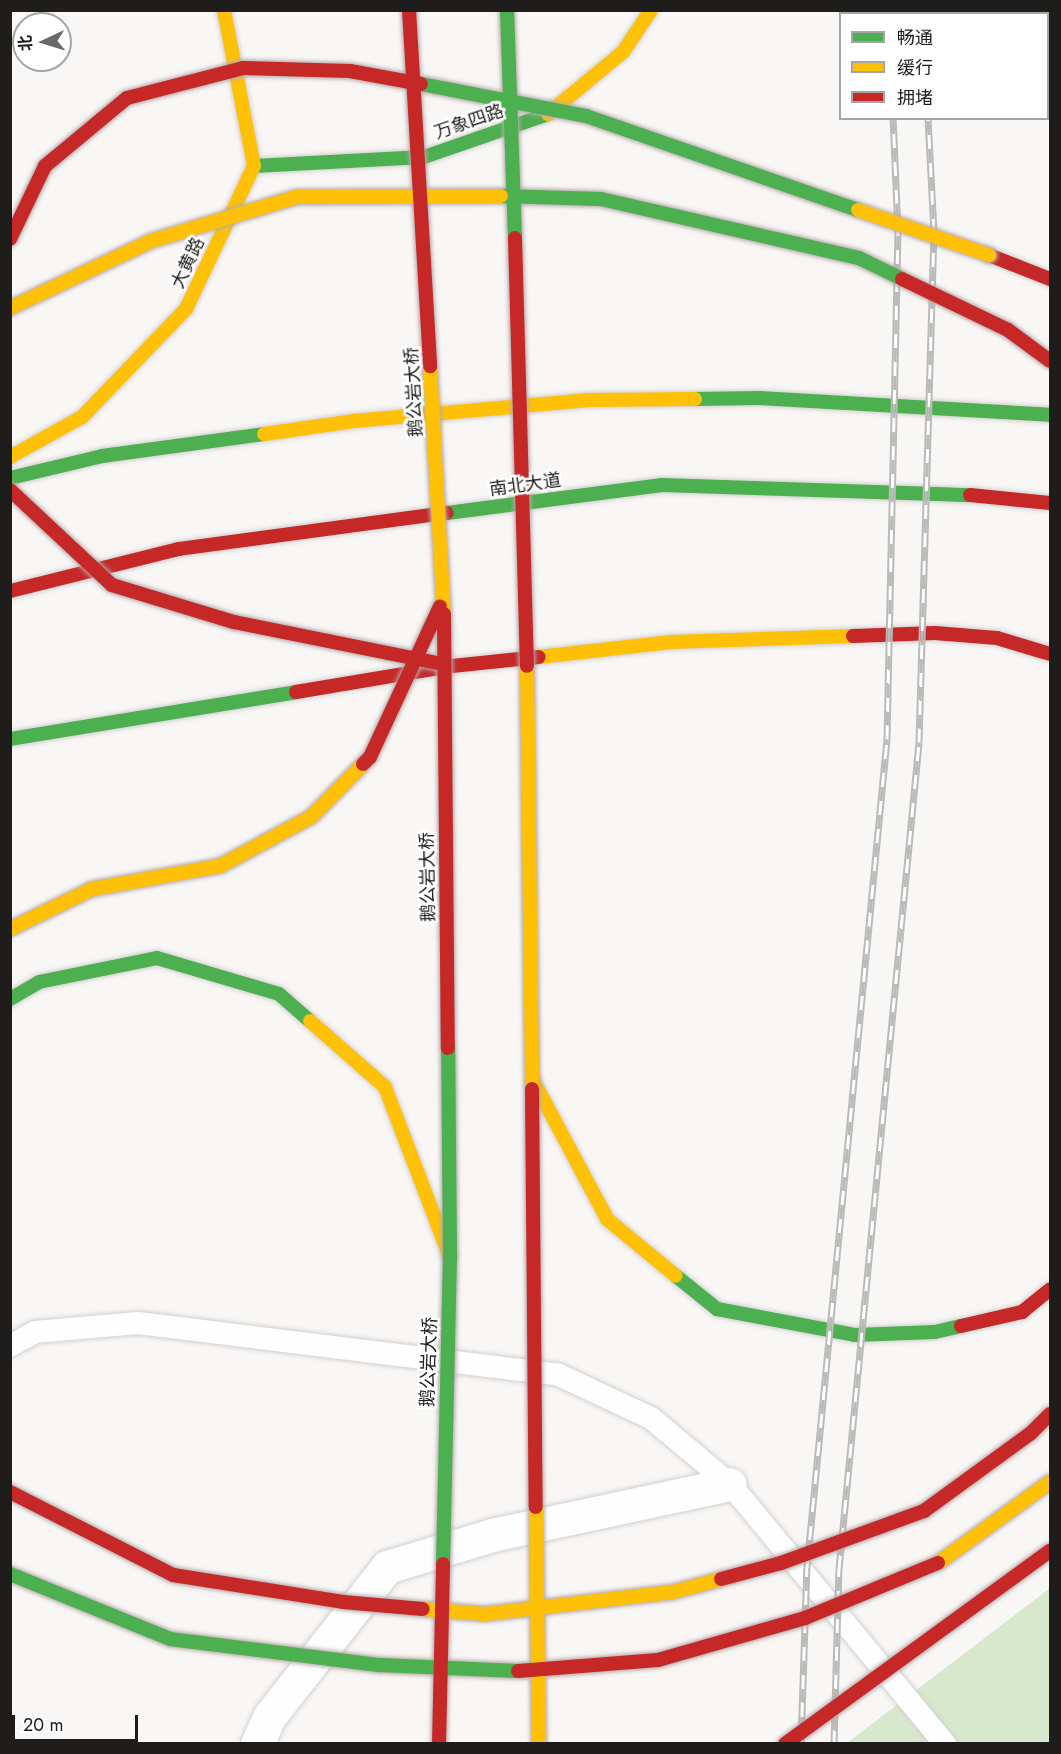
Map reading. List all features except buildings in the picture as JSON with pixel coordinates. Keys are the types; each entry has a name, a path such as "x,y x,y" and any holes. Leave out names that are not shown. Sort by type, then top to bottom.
{"main road":[{"path":"224,10 254,166"},
{"name":"鹅公岩大桥","path":"409,10 444,599 450,1258 439,1743"},
{"path":"507,10 526,588 534,1082 539,1743"},
{"name":"万象四路","path":"254,166 424,157 552,112 623,52 651,10"},
{"path":"10,239 45,166 127,98 243,68 350,71 586,116 989,255 1050,279"},
{"name":"大黄路","path":"10,457 82,417 186,309 254,166"},
{"path":"10,308 151,241 297,197 421,194 601,199 859,258 1008,330 1050,361"},
{"path":"10,478 102,456 354,421 589,400 759,398 963,408 1050,415"},
{"name":"南北大道","path":"10,591 179,549 662,485 958,494 1050,503"},
{"path":"10,490 112,585 234,622 452,666"},
{"path":"10,929 92,889 220,866 311,817 370,757 444,599"},
{"path":"10,739 452,666 671,642 935,633 997,638 1050,654"},
{"path":"10,999 39,982 157,958 279,994 385,1087 450,1258"},
{"path":"534,1082 607,1219 717,1309 855,1335 935,1332 1022,1312 1050,1289"},
{"path":"10,1492 173,1575 343,1602 485,1614 673,1592 781,1563 924,1511 1031,1433 1050,1414"},
{"path":"10,1574 170,1639 380,1665 500,1671 658,1660 805,1618 932,1568 1050,1482"},
{"path":"785,1743 1050,1551"}],"street":[{"path":"256,1743 269,1717 387,1566 492,1535 730,1484"}],"lane":[{"path":"10,1346 35,1332 138,1323 559,1374 651,1418 730,1484 945,1743"}],"green space":[{"path":"1050,1588 1050,1743 847,1743"}],"railway":[{"path":"801,1744 807,1567 887,739 898,231 893,120"},
{"path":"834,1744 839,1569 919,742 934,232 928,120"}],"traffic: fast":[{"path":"507,10 515,238"},
{"path":"421,84 586,116 858,210"},
{"path":"254,166 424,157 548,114"},
{"path":"501,196 601,199 859,258 902,279"},
{"path":"695,399 759,398 1050,415"},
{"path":"10,478 102,456 264,434"},
{"path":"447,513 662,485 970,495"},
{"path":"10,739 296,692"},
{"path":"10,999 39,982 157,958 279,994 310,1021"},
{"path":"443,1564 450,1258 448,1048"},
{"path":"676,1276 717,1309 855,1335 935,1332 961,1326"},
{"path":"10,1574 170,1639 380,1665 518,1671"}],"traffic: slow":[{"path":"10,457 82,417 186,309 254,166 224,10"},
{"path":"548,114 623,52 651,10"},
{"path":"10,308 151,241 297,197 501,196"},
{"path":"858,210 989,255"},
{"path":"430,366 444,614"},
{"path":"264,434 354,421 589,400 695,399"},
{"path":"539,657 671,642 853,636"},
{"path":"527,666 532,1089"},
{"path":"10,929 92,889 220,866 311,817 363,764"},
{"path":"310,1021 385,1087 449,1255"},
{"path":"534,1082 607,1219 676,1276"},
{"path":"938,1563 1050,1482"},
{"path":"536,1507 539,1744"},
{"path":"423,1609 485,1614 673,1592 721,1579"}],"traffic: jam":[{"path":"409,10 430,366"},
{"path":"10,239 45,166 127,98 243,68 350,71 421,84"},
{"path":"515,238 527,666"},
{"path":"989,255 1050,279"},
{"path":"902,279 1008,330 1050,361"},
{"path":"10,490 112,585 234,622 438,663"},
{"path":"970,495 1050,503"},
{"path":"10,591 179,549 447,513"},
{"path":"363,764 370,757 440,606"},
{"path":"444,614 448,1048"},
{"path":"853,636 935,633 997,638 1050,654"},
{"path":"296,692 452,666 539,657"},
{"path":"532,1089 536,1507"},
{"path":"961,1326 1022,1312 1050,1289"},
{"path":"721,1579 781,1563 924,1511 1031,1433 1050,1414"},
{"path":"10,1492 173,1575 343,1602 423,1609"},
{"path":"785,1744 1050,1551"},
{"path":"518,1671 658,1660 805,1618 938,1563"},
{"path":"439,1744 443,1564"}]}
